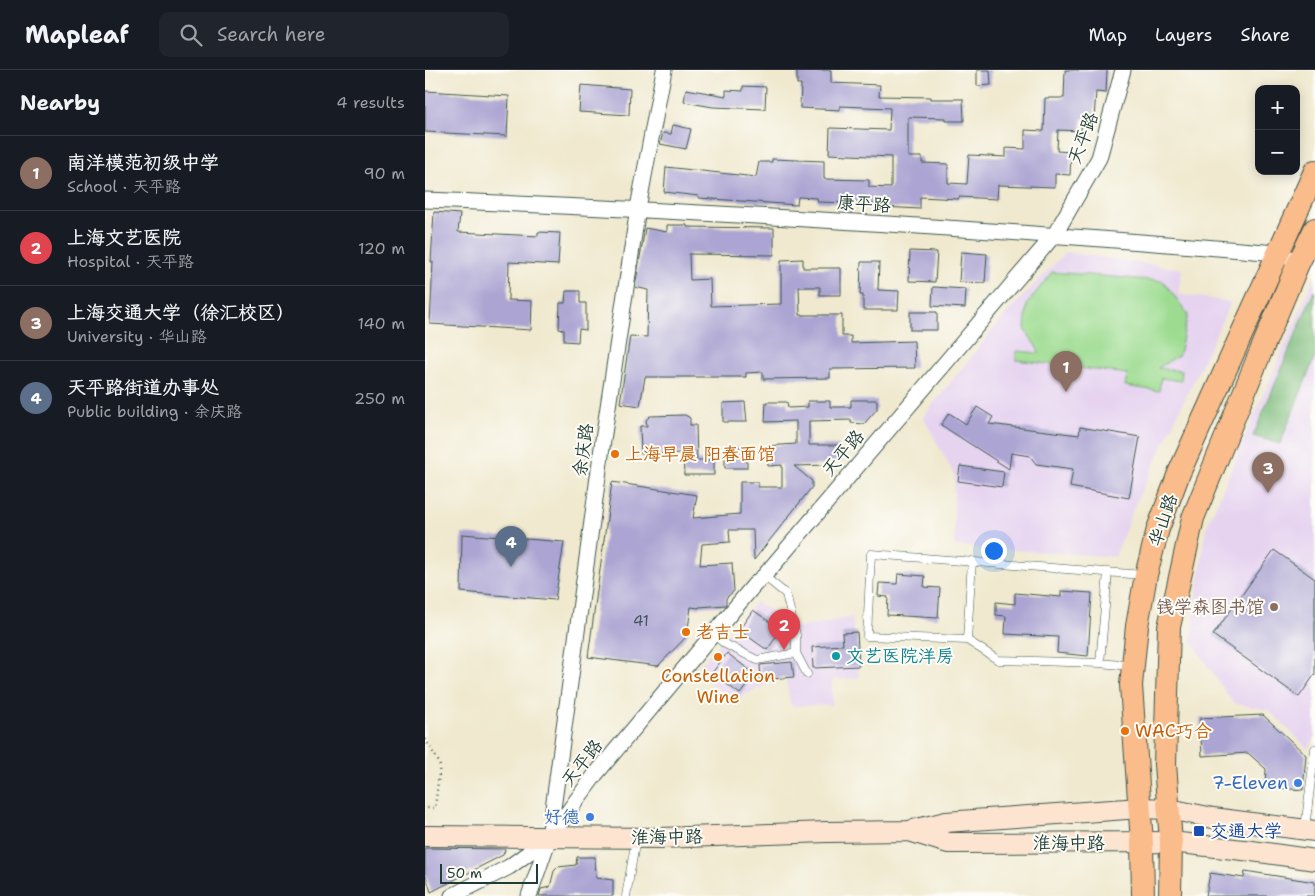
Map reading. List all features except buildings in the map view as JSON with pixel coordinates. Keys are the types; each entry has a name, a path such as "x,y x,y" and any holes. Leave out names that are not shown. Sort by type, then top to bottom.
{"main road":[{"name":"华山路","path":"1143,896 1142,843 1131,685 1132,666 1146,575 1158,529 1179,473 1315,172"},
{"name":"华山路","path":"1171,896 1171,842 1165,764 1169,627 1193,518 1256,363 1315,229"},
{"name":"淮海中路","path":"425,836 636,838 909,831 946,822 1140,808 1169,809 1213,818 1310,831"},
{"name":"淮海中路","path":"909,831 948,843 1171,842 1315,860"}],"street":[{"name":"余庆路","path":"549,838 603,440 638,208 664,70"},
{"name":"天平路","path":"549,838 595,775 713,634 1055,234 1099,158 1123,70"},
{"name":"康平路","path":"425,200 638,208 1055,234 1278,253 1299,262"},
{"path":"452,896 509,867 549,838"},
{"path":"529,896 549,838"}],"lane":[{"path":"1132,666 1100,663 998,660 967,640 867,636 871,554 1146,575"},
{"path":"967,640 972,562"},
{"path":"1100,663 1108,572"},
{"path":"764,576 786,594 796,635 796,653 807,674"},
{"path":"713,634 725,644 757,660 796,653"},
{"path":"1310,831 1315,749"},
{"path":"627,896 636,838"}],"path":[{"path":"425,739 440,764 435,808 425,808"}],"shaded area":[{"path":"1066,252 1182,269 1178,294 1231,302 1133,509 1115,557 954,546 954,474 923,417 1004,316"},
{"path":"1315,275 1315,738 1308,749 1269,710 1233,703 1191,641 1206,528"},
{"path":"756,602 798,628 852,617 859,678 832,680 832,705 791,706 785,676 734,700 694,672"}],"green space":[{"path":"1052,272 1163,281 1188,314 1179,355 1158,368 1182,371 1181,381 1161,378 1159,391 1125,386 1127,374 1016,360 1016,351 1040,353 1025,329 1027,304"},
{"path":"1314,291 1315,357 1280,444 1253,436"}],"place":[{"name":"南洋模范初级中学","path":"1066,392"},
{"name":"上海早晨 阳春面馆","path":"615,454"},
{"name":"上海交通大学（徐汇校区）","path":"1268,493"},
{"name":"天平路街道办事处","path":"511,567"},
{"name":"钱学森图书馆","path":"1274,607"},
{"name":"老吉士","path":"686,632"},
{"name":"上海文艺医院","path":"784,650"},
{"name":"文艺医院洋房","path":"836,656"},
{"name":"Constellation Wine","path":"718,657"},
{"name":"WAC巧合","path":"1125,731"},
{"name":"7-Eleven","path":"1298,783"},
{"name":"好德","path":"590,817"},
{"name":"交通大学","path":"1199,831"}]}
